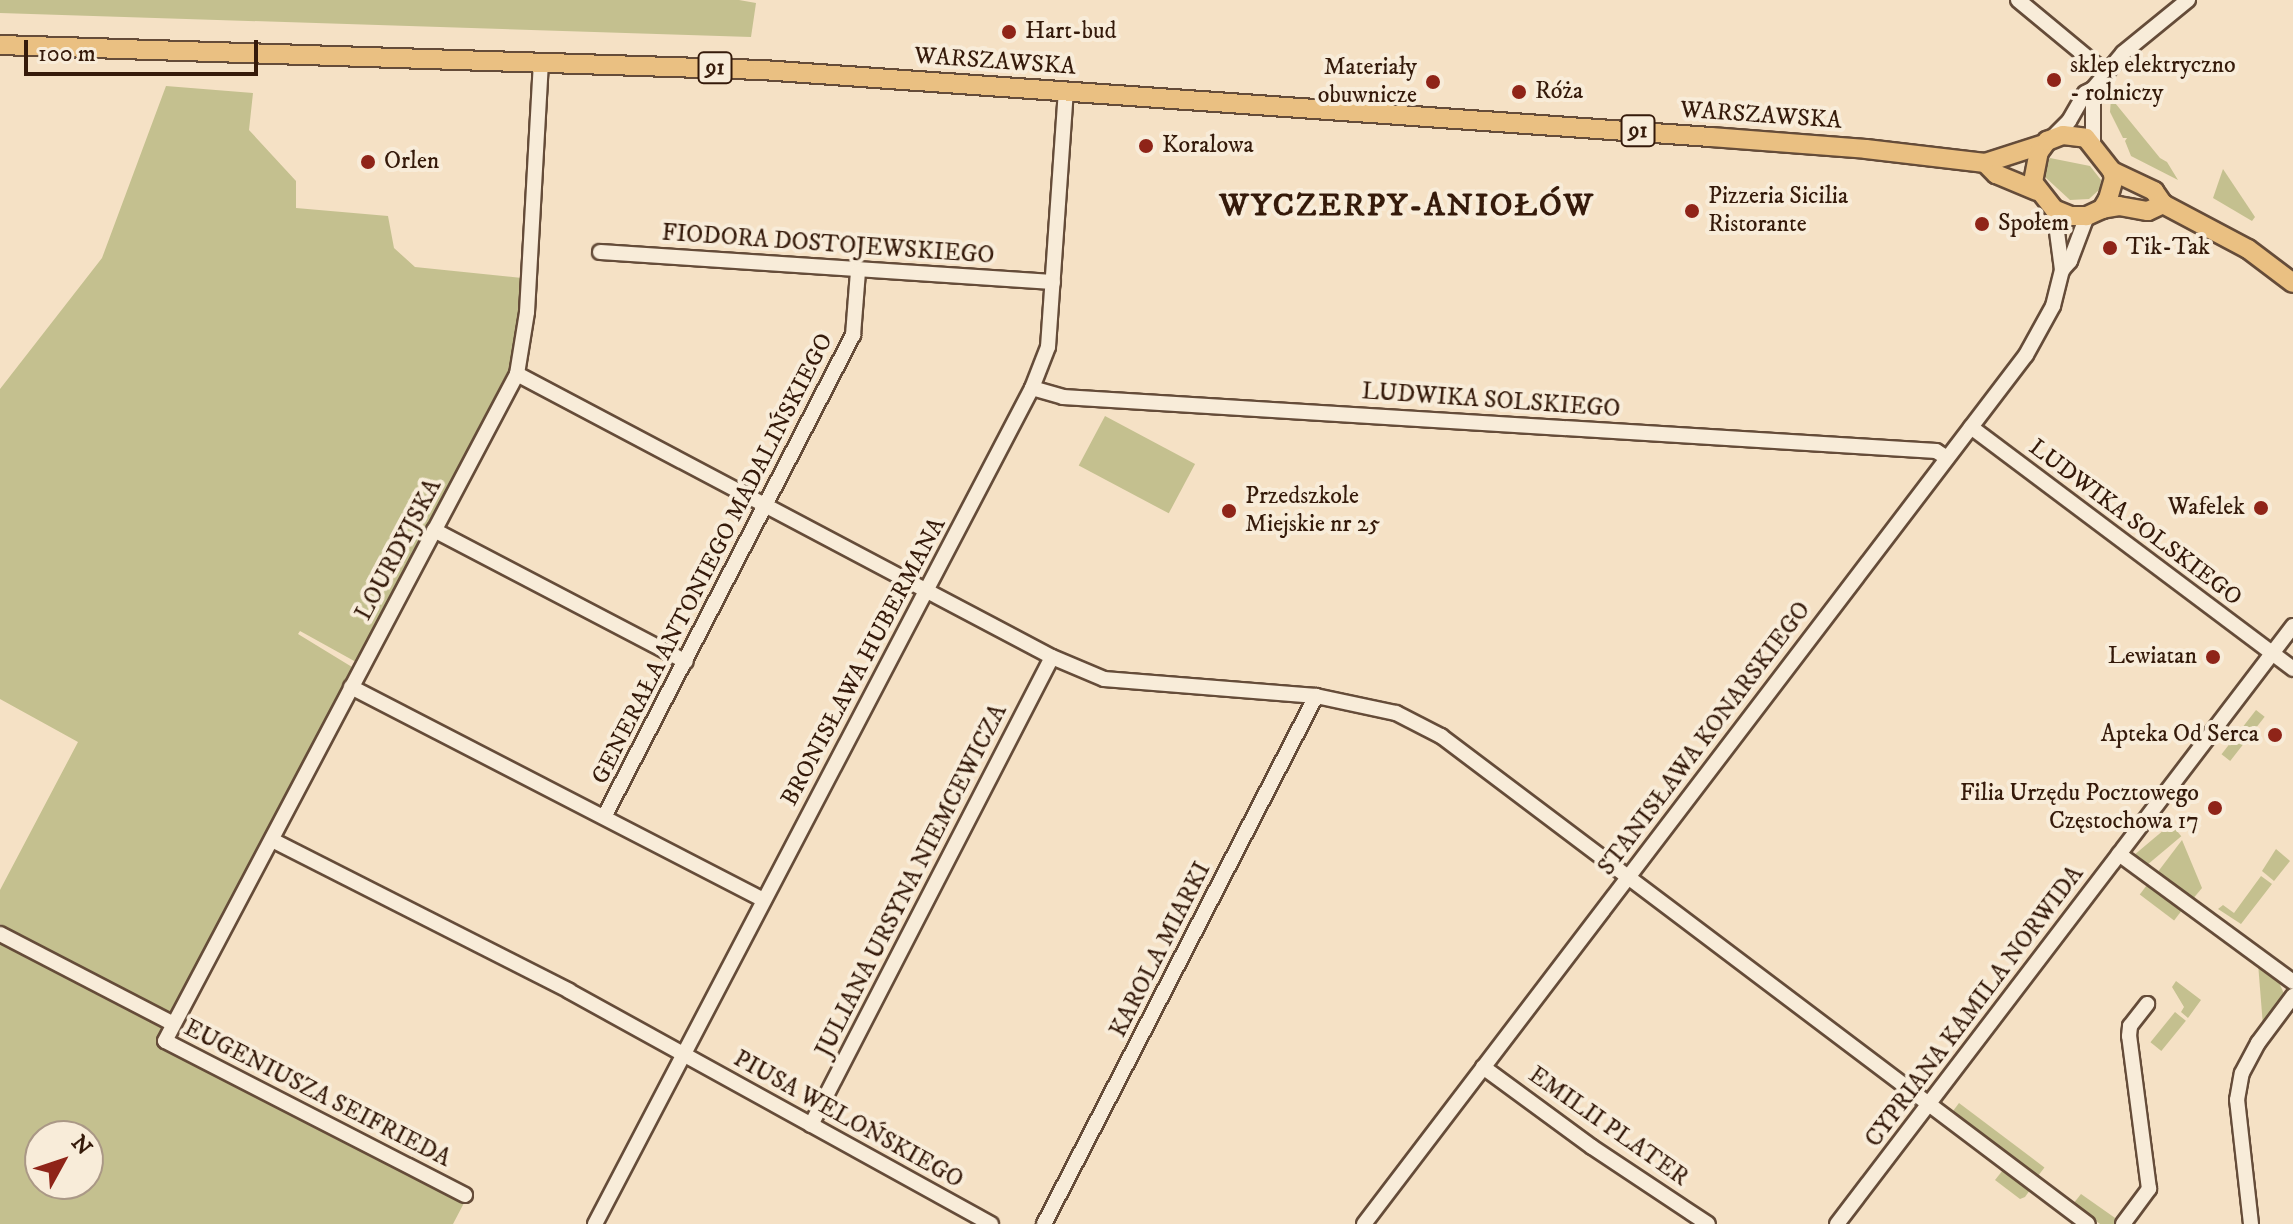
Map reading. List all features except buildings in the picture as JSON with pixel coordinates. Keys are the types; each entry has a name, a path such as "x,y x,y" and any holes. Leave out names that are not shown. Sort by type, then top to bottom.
{"main road":[{"name":"WARSZAWSKA","path":"0,45 762,70 1816,145 1985,163 2048,141"},
{"name":"91","path":"2048,141 2079,135 2093,144"},
{"path":"2037,191 2032,172 2048,141"},
{"path":"2093,144 2112,171 2154,191 2163,204 2248,249 2293,283"},
{"name":"WARSZAWSKA","path":"1985,163 1996,174 2037,191"},
{"path":"2094,212 2112,189 2112,171"},
{"name":"91","path":"2037,191 2054,209"},
{"path":"2054,209 2071,216 2119,206 2148,211 2163,204"}],"street":[{"path":"2018,0 2105,72"},
{"path":"2048,141 2069,121 2085,93 2093,89 2105,72 2188,0"},
{"name":"LOURDYJSKA","path":"172,1023 272,840 517,374 527,312 541,63"},
{"path":"2093,89 2093,144"},
{"name":"BRONISŁAWA HUBERMANA","path":"595,1224 762,899 928,590 1032,388 1048,347 1066,90"},
{"name":"STANISŁAWA KONARSKIEGO","path":"1364,1224 2037,337 2053,306 2062,270 2054,209"},
{"name":"STANISŁAWA KONARSKIEGO","path":"2062,270 2070,261 2094,212"},
{"name":"FIODORA DOSTOJEWSKIEGO","path":"600,252 1053,282"},
{"name":"GENERAŁA ANTONIEGO MADALIŃSKIEGO","path":"604,817 767,508 853,335 858,271"},
{"path":"517,374 1052,657 1104,679 1316,696 1396,713 1441,736 2088,1224"},
{"name":"LUDWIKA SOLSKIEGO","path":"1032,388 1063,397 1936,451 1947,458"},
{"name":"LUDWIKA SOLSKIEGO","path":"1971,427 2293,669"},
{"path":"434,530 686,662"},
{"name":"CYPRIANA KAMILA NORWIDA","path":"1837,1224 2293,626"},
{"name":"JULIANA URSYNA NIEMCEWICZA","path":"811,1125 1052,657"},
{"path":"351,687 762,899"},
{"name":"KAROLA MIARKI","path":"1044,1224 1316,696"},
{"name":"PIUSA WELOŃSKIEGO","path":"272,840 684,1054 991,1224"},
{"path":"2119,854 2293,982"},
{"path":"0,934 172,1023"},
{"path":"2252,1224 2237,1100 2242,1073 2258,1043 2293,996"},
{"path":"2123,1224 2149,1189 2129,1036 2130,1026 2147,1004"},
{"name":"EUGENIUSZA SEIFRIEDA","path":"172,1023 165,1041 465,1195"},
{"name":"EMILII PLATER","path":"1483,1067 1592,1147 1708,1224"}],"shaded area":[{"path":"0,0 739,0 756,3 751,37 0,13"},
{"path":"166,86 253,93 249,130 296,181 296,208 388,216 394,248 415,267 522,278 516,345 508,371 356,662 300,631 298,634 352,667 156,1041 464,1203 453,1224 0,1224 0,941 20,952 27,940 0,924 0,890 78,742 0,699 0,389 102,258"},
{"path":"2111,98 2160,158 2167,162 2178,180 2131,156 2125,141 2127,138 2123,138 2110,112"},
{"path":"2050,158 2090,166 2101,180 2100,189 2089,199 2070,200 2045,177 2043,169"},
{"path":"2223,169 2255,217 2252,221 2213,198"},
{"path":"1105,416 1195,464 1169,513 1079,465"},
{"path":"2256,710 2265,717 2230,761 2222,754"},
{"path":"2171,824 2181,836 2145,866 2135,854"},
{"path":"2182,840 2202,888 2192,900 2157,873"},
{"path":"2276,849 2290,861 2274,881 2262,871"},
{"path":"2261,876 2272,884 2241,924 2218,909 2223,905 2234,913"},
{"path":"2150,881 2184,907 2174,920 2140,895"},
{"path":"2258,963 2277,977 2284,994 2263,1026"},
{"path":"2176,981 2201,1000 2188,1018 2181,1012 2184,1007 2172,987"},
{"path":"2175,1012 2186,1021 2161,1051 2150,1042"},
{"path":"1959,1103 2044,1167 2037,1178 1951,1113"},
{"path":"2003,1170 2030,1190 2025,1197 2020,1199 1995,1180"},
{"path":"2081,1194 2118,1220 2115,1224 2100,1224 2073,1204"}],"place":[{"name":"Hart-bud","path":"1009,32"},
{"name":"sklep elektryczno - rolniczy","path":"2054,80"},
{"name":"Materiały obuwnicze","path":"1433,82"},
{"name":"Róża","path":"1519,92"},
{"name":"Koralowa","path":"1146,146"},
{"name":"Orlen","path":"368,162"},
{"name":"Pizzeria Sicilia Ristorante","path":"1692,211"},
{"name":"Społem","path":"1982,224"},
{"name":"Tik-Tak","path":"2110,248"},
{"name":"Wafelek","path":"2261,508"},
{"name":"Przedszkole Miejskie nr 25","path":"1229,511"},
{"name":"Lewiatan","path":"2213,657"},
{"name":"Apteka Od Serca","path":"2275,735"},
{"name":"Filia Urzędu Pocztowego Częstochowa 17","path":"2215,808"}],"district":[{"name":"WYCZERPY-ANIOŁÓW","path":"1407,206"}]}
